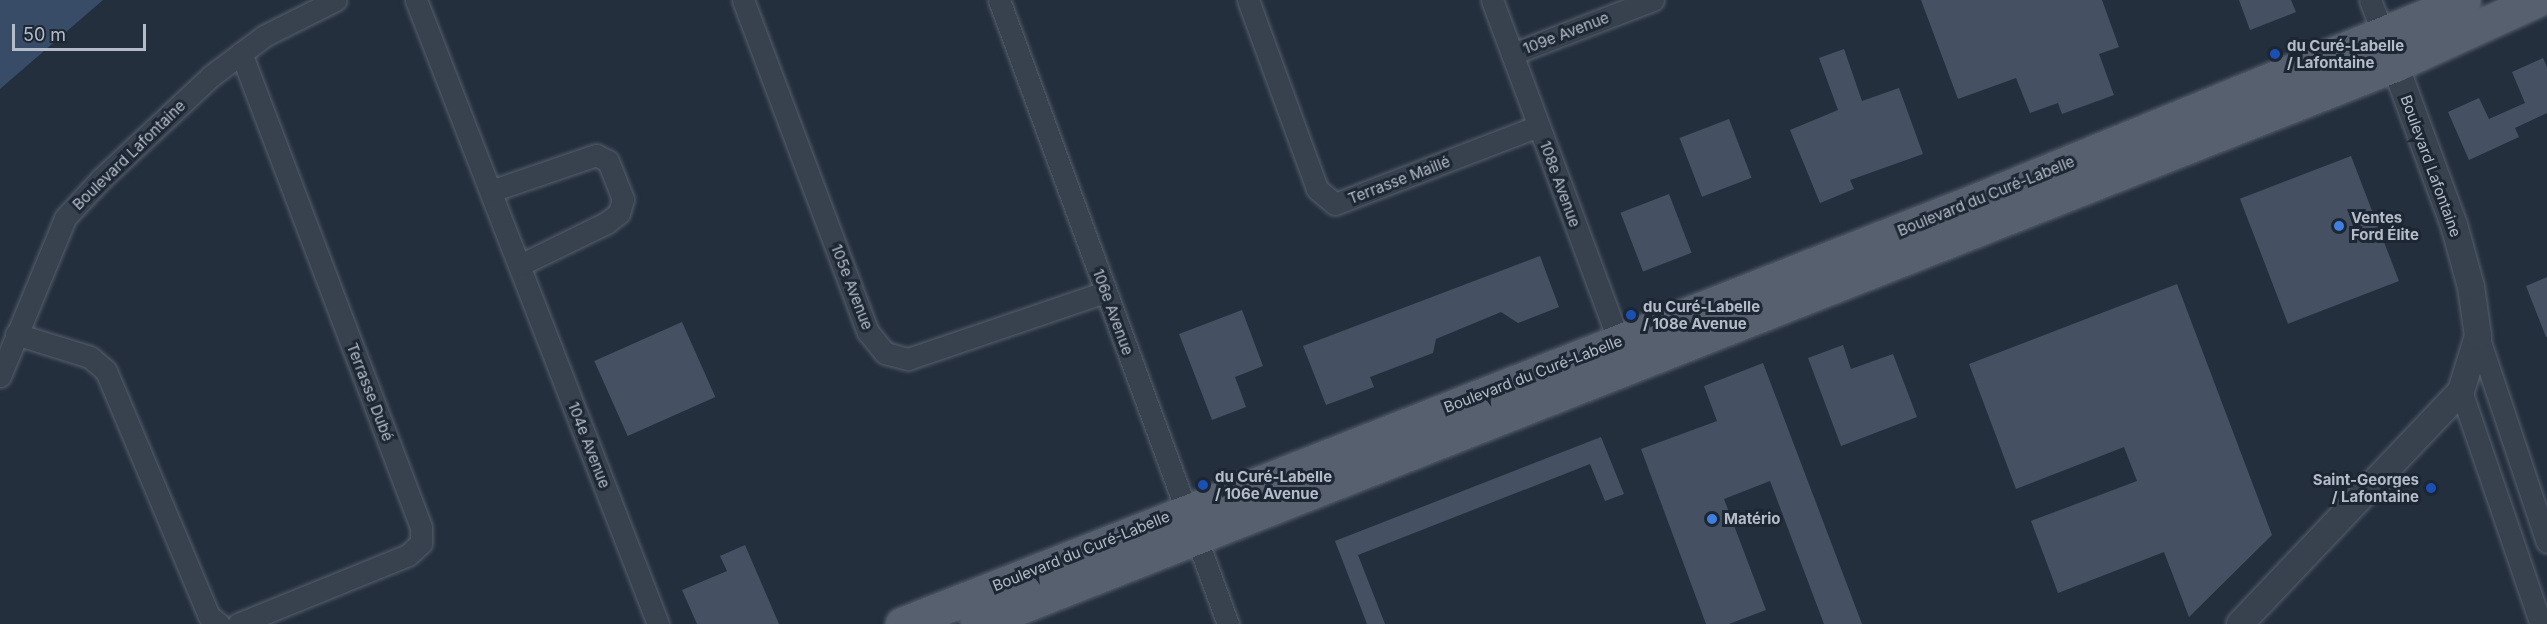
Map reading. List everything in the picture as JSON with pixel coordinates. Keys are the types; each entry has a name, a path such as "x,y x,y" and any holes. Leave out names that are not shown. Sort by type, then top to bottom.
{"main road":[{"name":"Boulevard du Curé-Labelle","path":"1983,214 2464,0"},
{"name":"Boulevard du Curé-Labelle","path":"902,624 992,613 1191,524 1983,214 2395,65 2537,0"}],"street":[{"name":"Boulevard Lafontaine","path":"0,376 65,218 101,179 211,76 264,36 336,0"},
{"name":"104e Avenue","path":"416,0 658,624"},
{"name":"105e Avenue","path":"743,0 868,333 885,353 908,359 1105,292"},
{"name":"106e Avenue","path":"999,0 1228,624"},
{"name":"Terrasse Maillé","path":"1248,0 1317,189 1335,204 1538,126"},
{"name":"108e Avenue","path":"1492,0 1623,354"},
{"name":"109e Avenue","path":"1512,54 1653,0"},
{"name":"Boulevard Lafontaine","path":"2370,0 2454,225 2471,287 2478,336 2547,542"},
{"name":"Terrasse Dubé","path":"238,624 408,555 421,543 421,527 241,53"},
{"path":"491,191 596,155 608,161 623,199 619,213 606,224 520,265"},
{"path":"16,334 90,357 106,371 209,616 219,624"},
{"name":"Boulevard Lafontaine","path":"2461,391 2478,336"},
{"path":"2240,624 2461,391 2541,624"}],"water":[{"path":"0,0 103,0 0,89"}],"building":[{"path":"1921,0 2102,0 2119,47 2099,54 2114,95 2062,114 2058,103 2030,113 2016,78 1958,99"},
{"path":"2239,0 2291,0 2296,12 2250,30"},
{"path":"1844,49 1862,101 1899,88 1923,154 1850,180 1854,189 1820,203 1790,130 1838,110 1819,58"},
{"path":"2543,58 2547,67 2547,113 2515,128 2519,137 2469,160 2448,112 2479,98 2489,119 2525,103 2512,72"},
{"path":"1729,119 1752,178 1702,197 1680,138"},
{"path":"2351,156 2399,281 2288,324 2240,199"},
{"path":"1669,194 1692,253 1643,271 1620,213"},
{"path":"1540,256 1559,307 1518,323 1501,312 1436,339 1433,353 1370,377 1374,387 1326,405 1303,346"},
{"path":"2547,277 2547,337 2546,337 2526,286"},
{"path":"2177,284 2272,535 2189,617 2164,552 2058,593 2031,521 2137,481 2124,447 2016,489 1969,364"},
{"path":"1242,310 1263,366 1235,377 1246,407 1212,420 1179,334"},
{"path":"682,322 715,397 628,436 594,361"},
{"path":"1843,345 1851,369 1893,354 1917,417 1841,446 1808,358"},
{"path":"1763,363 1862,624 1824,624 1770,481 1724,499 1766,610 1729,624 1706,624 1641,449 1717,421 1704,386"},
{"path":"1601,437 1624,494 1605,501 1590,464 1358,555 1385,624 1367,624 1335,541"},
{"path":"745,545 779,624 697,624 682,590 727,571 720,556"}],"place":[{"name":"du Curé-Labelle / Lafontaine","path":"2275,54"},
{"name":"Ventes Ford Élite","path":"2339,226"},
{"name":"du Curé-Labelle / 108e Avenue","path":"1631,315"},
{"name":"du Curé-Labelle / 106e Avenue","path":"1203,485"},
{"name":"Saint-Georges / Lafontaine","path":"2431,488"},
{"name":"Matério","path":"1712,519"}]}
